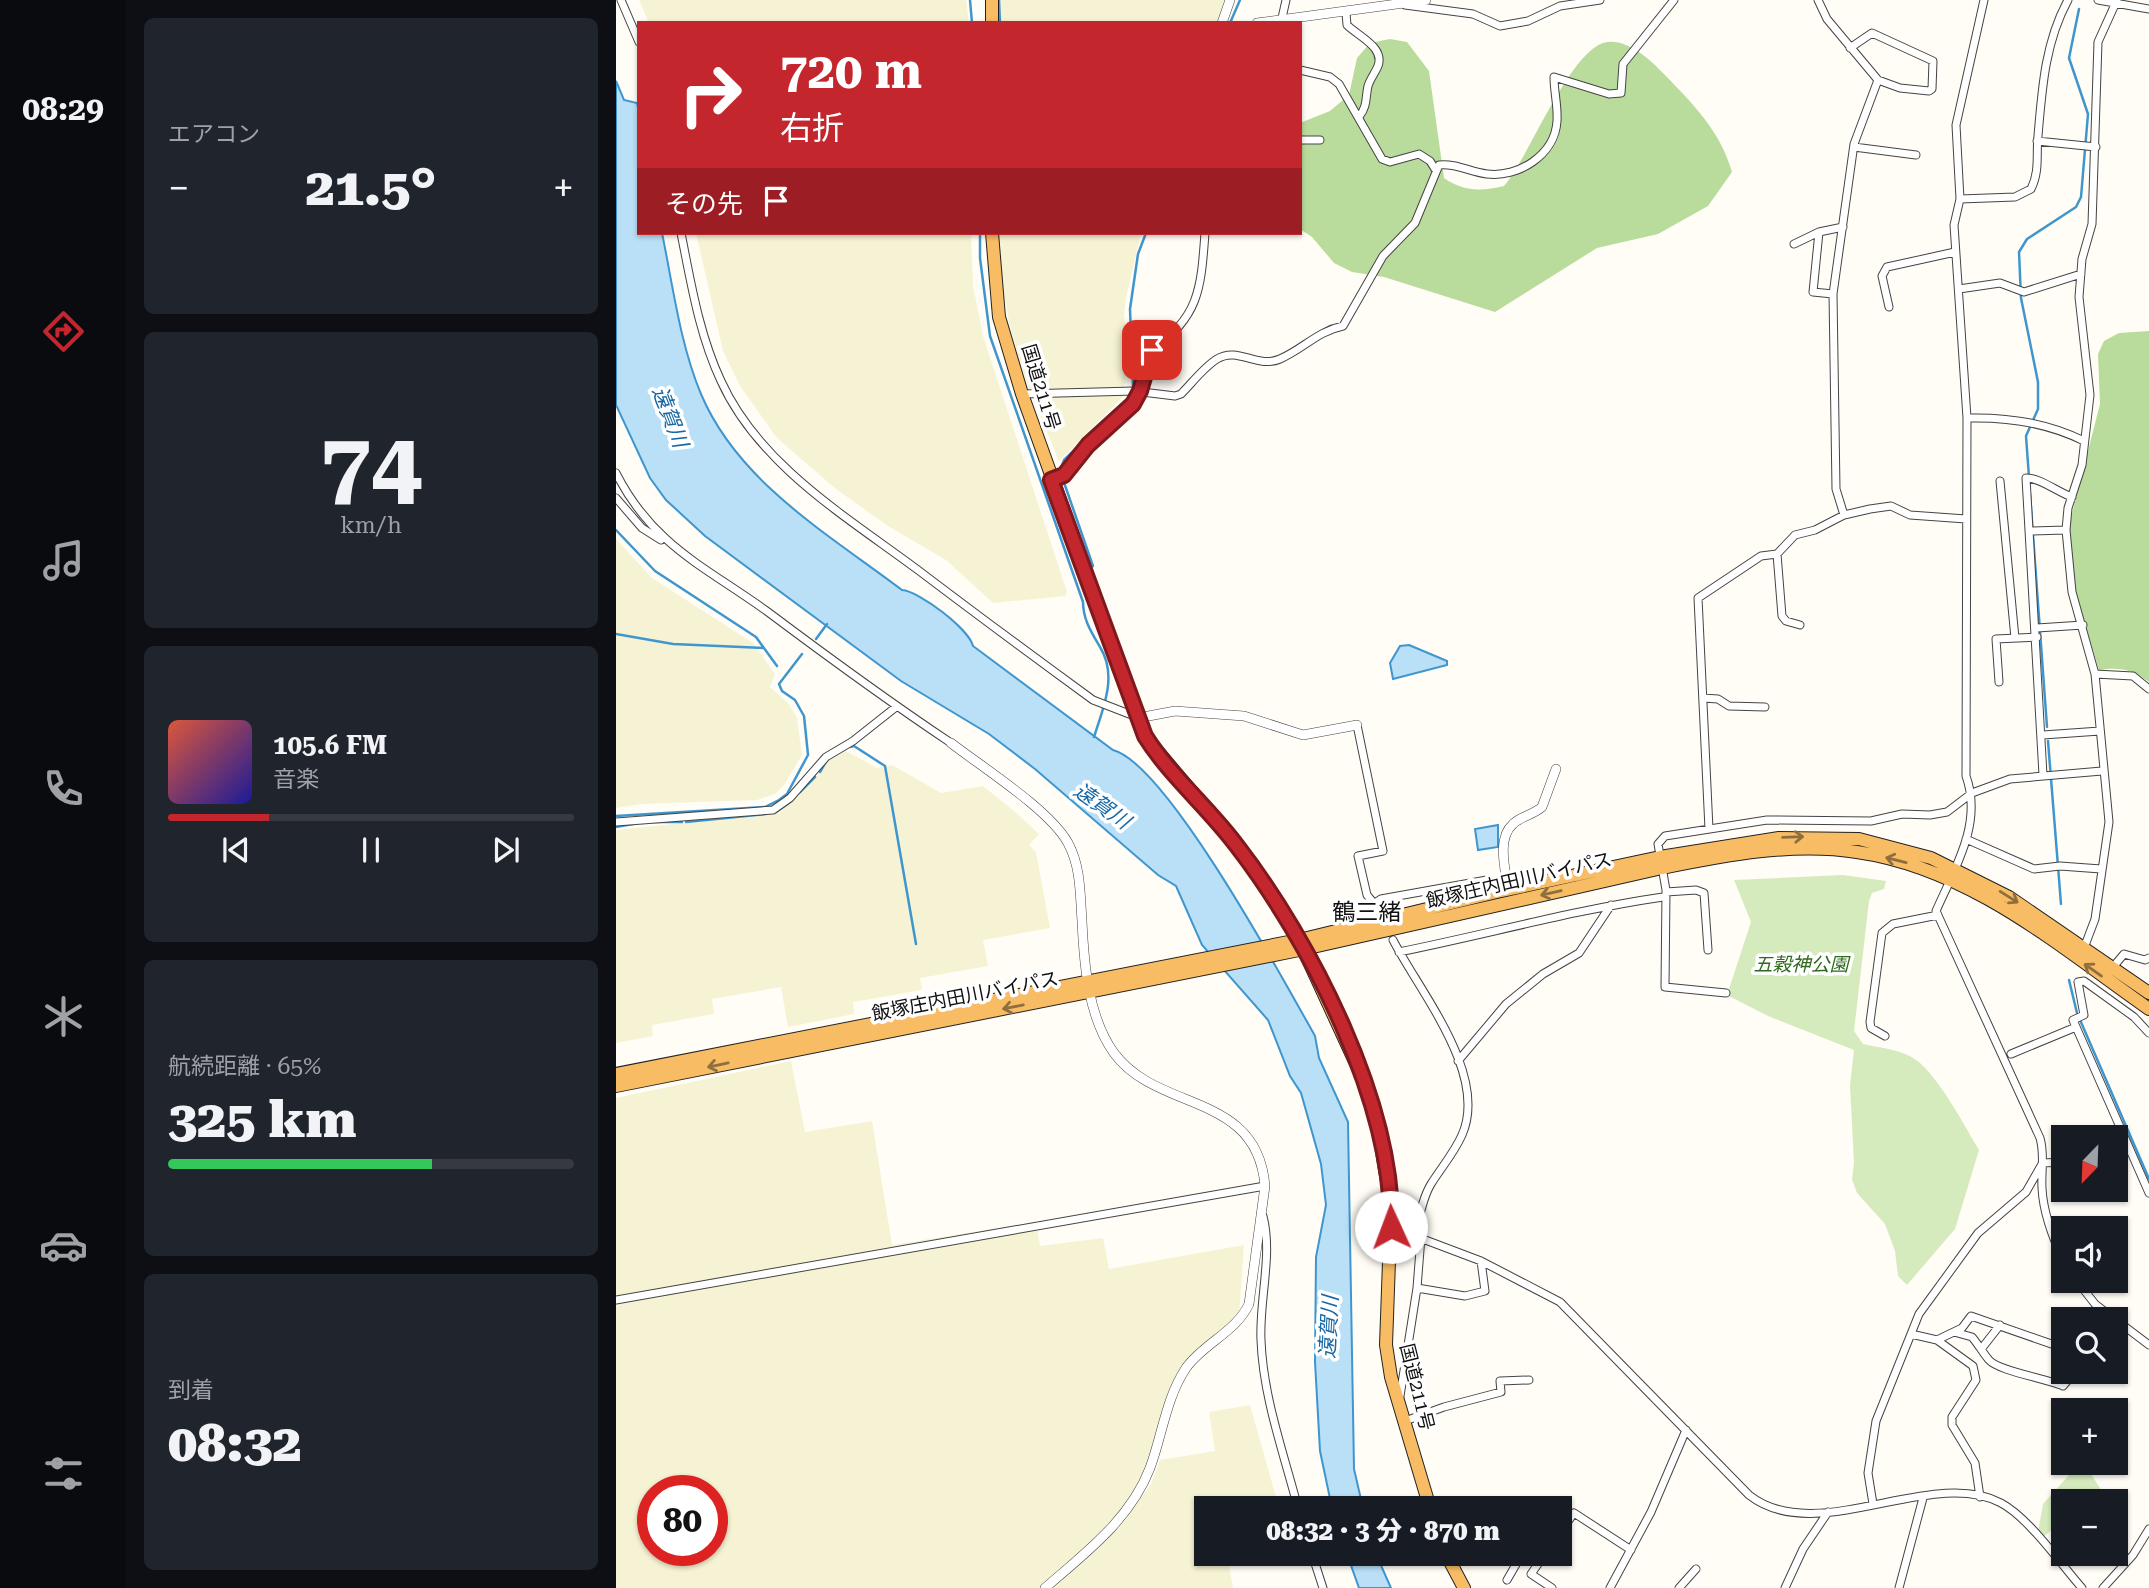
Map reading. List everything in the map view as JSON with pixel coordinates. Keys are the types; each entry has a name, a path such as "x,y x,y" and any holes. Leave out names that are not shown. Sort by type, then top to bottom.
{"highway":[{"path":"992,0 992,21"},
{"name":"国道211号","path":"992,235 999,317 1022,394 1057,478 1138,718 1154,750 1236,844 1301,945 1347,1042 1377,1121 1388,1179 1391,1227 1386,1345 1399,1403 1427,1496"},
{"name":"飯塚庄内田川バイパス","path":"1301,945 1502,891 1661,862 1806,849 1879,856 1953,874 2009,897 2149,993"},
{"name":"飯塚庄内田川バイパス","path":"616,1086 1090,986 1301,945 1661,862"},
{"name":"飯塚庄内田川バイパス","path":"1953,874 2149,1009"},
{"name":"飯塚庄内田川バイパス","path":"616,1074 1090,986"},
{"path":"1452,1566 1464,1588"}],"street":[{"path":"621,0 637,37"},
{"path":"1224,21 1230,0"},
{"path":"1286,0 1278,20 1346,13 1426,0"},
{"path":"1404,4 1473,14 1500,26 1528,21 1560,6 1600,0"},
{"path":"1435,169 1449,164 1487,174 1506,175 1540,157 1551,141 1558,122 1554,77 1609,94 1621,93 1623,64 1674,0"},
{"path":"1818,0 1827,19 1850,48 1878,80 1900,88 1932,89 1933,61 1872,33 1850,48"},
{"path":"1984,0 1956,125 1960,199 1954,225 1967,418 1966,776 1972,793 1966,839 1936,911 2040,1138 2045,1208 2051,1225"},
{"path":"1960,199 2025,194 2036,179 2037,141 2051,39 2068,0"},
{"path":"2098,0 2116,1 2149,9"},
{"path":"2084,948 2093,928 2109,822 2102,771 2095,674 2072,592 2066,530 2082,465 2090,395 2079,297 2092,224 2089,147 2098,43 2116,1"},
{"path":"1346,13 1347,25 1376,48 1380,63 1369,83 1368,104 1359,117"},
{"path":"1302,71 1336,80 1382,159 1390,162 1419,155 1430,161 1435,169"},
{"path":"1844,515 1836,489 1833,294 1854,147 1878,80"},
{"path":"1302,140 1320,140"},
{"path":"2037,141 2089,147"},
{"path":"1854,147 1916,155"},
{"path":"1022,394 1134,391 1167,396 1181,394 1216,359 1229,354 1257,362 1280,359 1326,329 1343,326 1383,256 1415,223 1435,169"},
{"path":"1794,244 1819,232 1843,227"},
{"path":"1819,232 1812,292 1833,294"},
{"path":"681,235 701,327 721,383 743,419 765,446 824,500 1093,700 1138,718 1175,711 1244,716 1303,735 1357,725 1382,851 1358,856 1367,895 1376,905 1381,899 1487,880 1502,891"},
{"path":"1057,478 1133,404 1134,391 1152,350 1178,332 1198,293 1203,273 1205,235"},
{"path":"1889,307 1882,276 1887,267 1955,252"},
{"path":"1959,289 2000,283 2021,291 2081,274"},
{"path":"1967,418 1995,417 2058,428 2084,441"},
{"path":"616,473 634,506 670,546"},
{"path":"2048,774 2043,734 2029,478 2072,497"},
{"path":"2000,481 2015,638"},
{"path":"616,498 642,528 747,597 896,707 951,743 1058,829 1067,841 1078,869 1090,986 1103,1036 1115,1055 1131,1071 1210,1108 1245,1134 1258,1151 1265,1186 1249,1304 1243,1317 1195,1356 1185,1370 1173,1396 1149,1470 1120,1519 1045,1588"},
{"path":"1709,829 1698,598 1761,556 1777,554 1796,535 1815,530 1844,515 1891,506 1910,515 1966,519"},
{"path":"2033,531 2066,530"},
{"path":"1777,554 1782,616 1786,621 1800,625"},
{"path":"1999,682 1996,639 2083,625"},
{"path":"2095,674 2133,676 2149,689"},
{"path":"1703,698 1718,699 1729,706 1765,707"},
{"path":"616,822 773,810 790,797 826,757 853,741 896,707"},
{"path":"2043,734 2100,731"},
{"path":"1502,891 1507,831 1516,821 1542,807 1556,769"},
{"path":"1726,993 1665,987 1665,895 1658,844 1665,836 1767,820 1871,821 1902,814 1930,815 1947,811 1972,793 2010,779 2102,771"},
{"path":"1966,839 2021,866 2034,869 2057,866 2101,869"},
{"path":"1399,952 1611,905 1696,890 1704,893 1708,950"},
{"path":"1458,1061 1506,1004 1543,974 1579,953 1611,905"},
{"path":"1885,1037 1871,1028 1870,1022 1882,933 1893,924 1938,915"},
{"path":"1393,940 1433,1003 1458,1061 1465,1088 1466,1124 1444,1168 1430,1185 1418,1236 1417,1288 1399,1403"},
{"path":"2113,967 2124,954 2145,960 2149,958"},
{"path":"2118,1125 2078,1020 2080,981 2134,1017 2149,1034"},
{"path":"2011,1054 2078,1020"},
{"path":"2128,1150 2148,1190"},
{"path":"2043,1163 2051,1163"},
{"path":"1873,1504 1868,1473 1876,1421 1910,1334 1928,1297 1978,1233 2026,1192 2043,1163"},
{"path":"616,1300 1265,1186"},
{"path":"1260,1212 1265,1241 1261,1342 1269,1393 1295,1496"},
{"path":"1391,1227 1481,1261 1560,1302 1749,1495 1768,1508 1798,1514 1923,1498 1980,1497 2003,1504 2082,1588"},
{"path":"1417,1288 1465,1296 1485,1291 1481,1261"},
{"path":"2086,1293 2095,1304 2149,1345"},
{"path":"1937,1340 1962,1328 1971,1316 2051,1344"},
{"path":"1982,1348 2000,1325"},
{"path":"1954,1332 1972,1337 1989,1361 2006,1371 2031,1374 2051,1382"},
{"path":"1910,1334 1937,1340 1973,1366 1976,1372 1976,1380 1952,1418 1952,1425 1975,1463 1980,1497"},
{"path":"1405,1421 1444,1407 1502,1392 1500,1381 1529,1380"},
{"path":"1610,1588 1631,1550 1686,1430"},
{"path":"1899,1588 1923,1498"},
{"path":"1785,1588 1802,1549 1828,1512"},
{"path":"1572,1516 1574,1513 1631,1550"},
{"path":"2103,1588 2133,1555 2149,1528"},
{"path":"1316,1566 1324,1588"},
{"path":"1507,1580 1515,1566"},
{"path":"1537,1566 1531,1574 1552,1588"},
{"path":"1679,1588 1696,1569"}],"shaded area":[{"path":"639,0 966,0 969,21 648,21"},
{"path":"1000,0 1225,0 1218,21 1001,21"},
{"path":"696,235 971,235 973,285 983,336 1067,592 1065,596 993,603 946,560 888,526 836,489 777,438 740,386 723,351"},
{"path":"998,235 1141,235 1124,315 1129,356 1123,397 1059,461 1027,384 1010,327 1002,284"},
{"path":"616,539 652,578 753,643 775,674 770,687 789,704 797,718 802,755 784,785 775,794 757,800 640,804 616,808"},
{"path":"846,751 877,768 892,765 941,793 983,786 1014,811 1039,834 1029,845 1036,852 1050,928 983,940 988,966 920,978 922,990 853,1002 854,1014 788,1027 781,987 712,999 714,1014 652,1025 653,1036 616,1043 616,830 779,813 813,781 828,761"},
{"path":"791,1061 805,1132 872,1121 892,1245 1036,1222 1040,1246 1103,1238 1109,1269 1244,1245 1239,1315 1190,1357 1139,1485 1117,1518 1040,1588 616,1588 616,1098"},
{"path":"1250,1405 1276,1496 1194,1496 1194,1566 1229,1566 1233,1588 1051,1588 1119,1528 1151,1484 1160,1460 1215,1451 1209,1412"}],"green space":[{"path":"1390,39 1407,42 1429,71 1444,178 1459,186 1488,189 1504,186 1576,66 1590,51 1603,43 1611,42 1628,46 1658,67 1713,130 1732,172 1708,206 1658,234 1597,248 1495,312 1384,277 1352,272 1334,263 1312,237 1302,230 1302,122 1330,111 1349,95 1357,58 1370,43"},
{"path":"2149,331 2149,682 2126,670 2099,670 2075,590 2069,525 2100,404 2098,354 2104,341 2119,333"},
{"name":"五穀神公園","path":"1843,875 1886,881 1884,889 1872,893 1869,901 1854,1031 1863,1044 1904,1053 1924,1067 1951,1102 1979,1150 1955,1229 1907,1285 1898,1276 1895,1251 1885,1224 1857,1193 1852,1179 1854,1163 1850,1085 1854,1050 1768,1016 1727,995 1751,922 1734,880"},
{"path":"2069,1475 2092,1475 2100,1489 2057,1489"},
{"path":"2051,1495 2051,1531 2043,1537 2038,1532 2043,1504"}],"water":[{"name":"遠賀川","path":"616,81 624,100 637,103 637,235 662,235 678,315 694,375 717,425 738,454 761,480 816,527 902,590 920,597 942,612 963,630 973,646 1113,750 1136,764 1163,793 1223,878 1315,1036 1319,1058 1348,1122 1354,1469 1360,1496 1329,1496 1320,1451 1315,1362 1316,1257 1326,1205 1321,1164 1301,1093 1290,1076 1268,1020 1202,945 1176,886 1158,875 1035,769 989,734 901,681 705,536 666,500 650,478 616,405"},
{"path":"1409,645 1447,661 1447,665 1393,679 1390,663 1400,646"},
{"path":"1498,825 1498,847 1478,850 1475,829"},
{"path":"1351,1566 1381,1566 1391,1588 1359,1588"}],"waterway":[{"path":"970,0 972,21"},
{"path":"999,0 1000,21"},
{"path":"1231,21 1240,0"},
{"path":"2029,477 2026,436 2038,409 2038,382 2021,298 2019,252 2027,239 2076,207 2081,197 2088,114 2069,58 2079,9"},
{"path":"980,235 980,258 990,336 1083,602 1086,620 1108,669 1105,703 1094,737"},
{"path":"1089,569 1093,566 1060,471 1064,460 1129,398 1133,386 1130,309 1138,254 1145,235"},
{"path":"2030,494 2047,727"},
{"path":"616,530 655,571 756,637 777,666"},
{"path":"816,639 827,624"},
{"path":"616,634 673,644 764,648"},
{"path":"616,816 765,807 787,794 808,755 804,716 795,700 782,691 779,684 802,654"},
{"path":"2048,741 2061,904"},
{"path":"850,747 854,746 885,766 916,944"},
{"path":"820,772 827,760"},
{"path":"800,792 815,777"},
{"path":"776,812 790,802"},
{"path":"686,822 766,814"},
{"path":"654,822 682,822"},
{"path":"616,827 633,824"},
{"path":"2069,980 2077,1013 2149,1179"}],"district":[{"name":"鶴三緒","path":"1367,912"}],"route":[{"path":"1152,350 1146,374 1133,404 1088,445 1064,475 1051,480 1145,736 1154,750 1220,823 1259,876 1299,940 1337,1018 1363,1079 1377,1121 1388,1179 1391,1227"}]}
